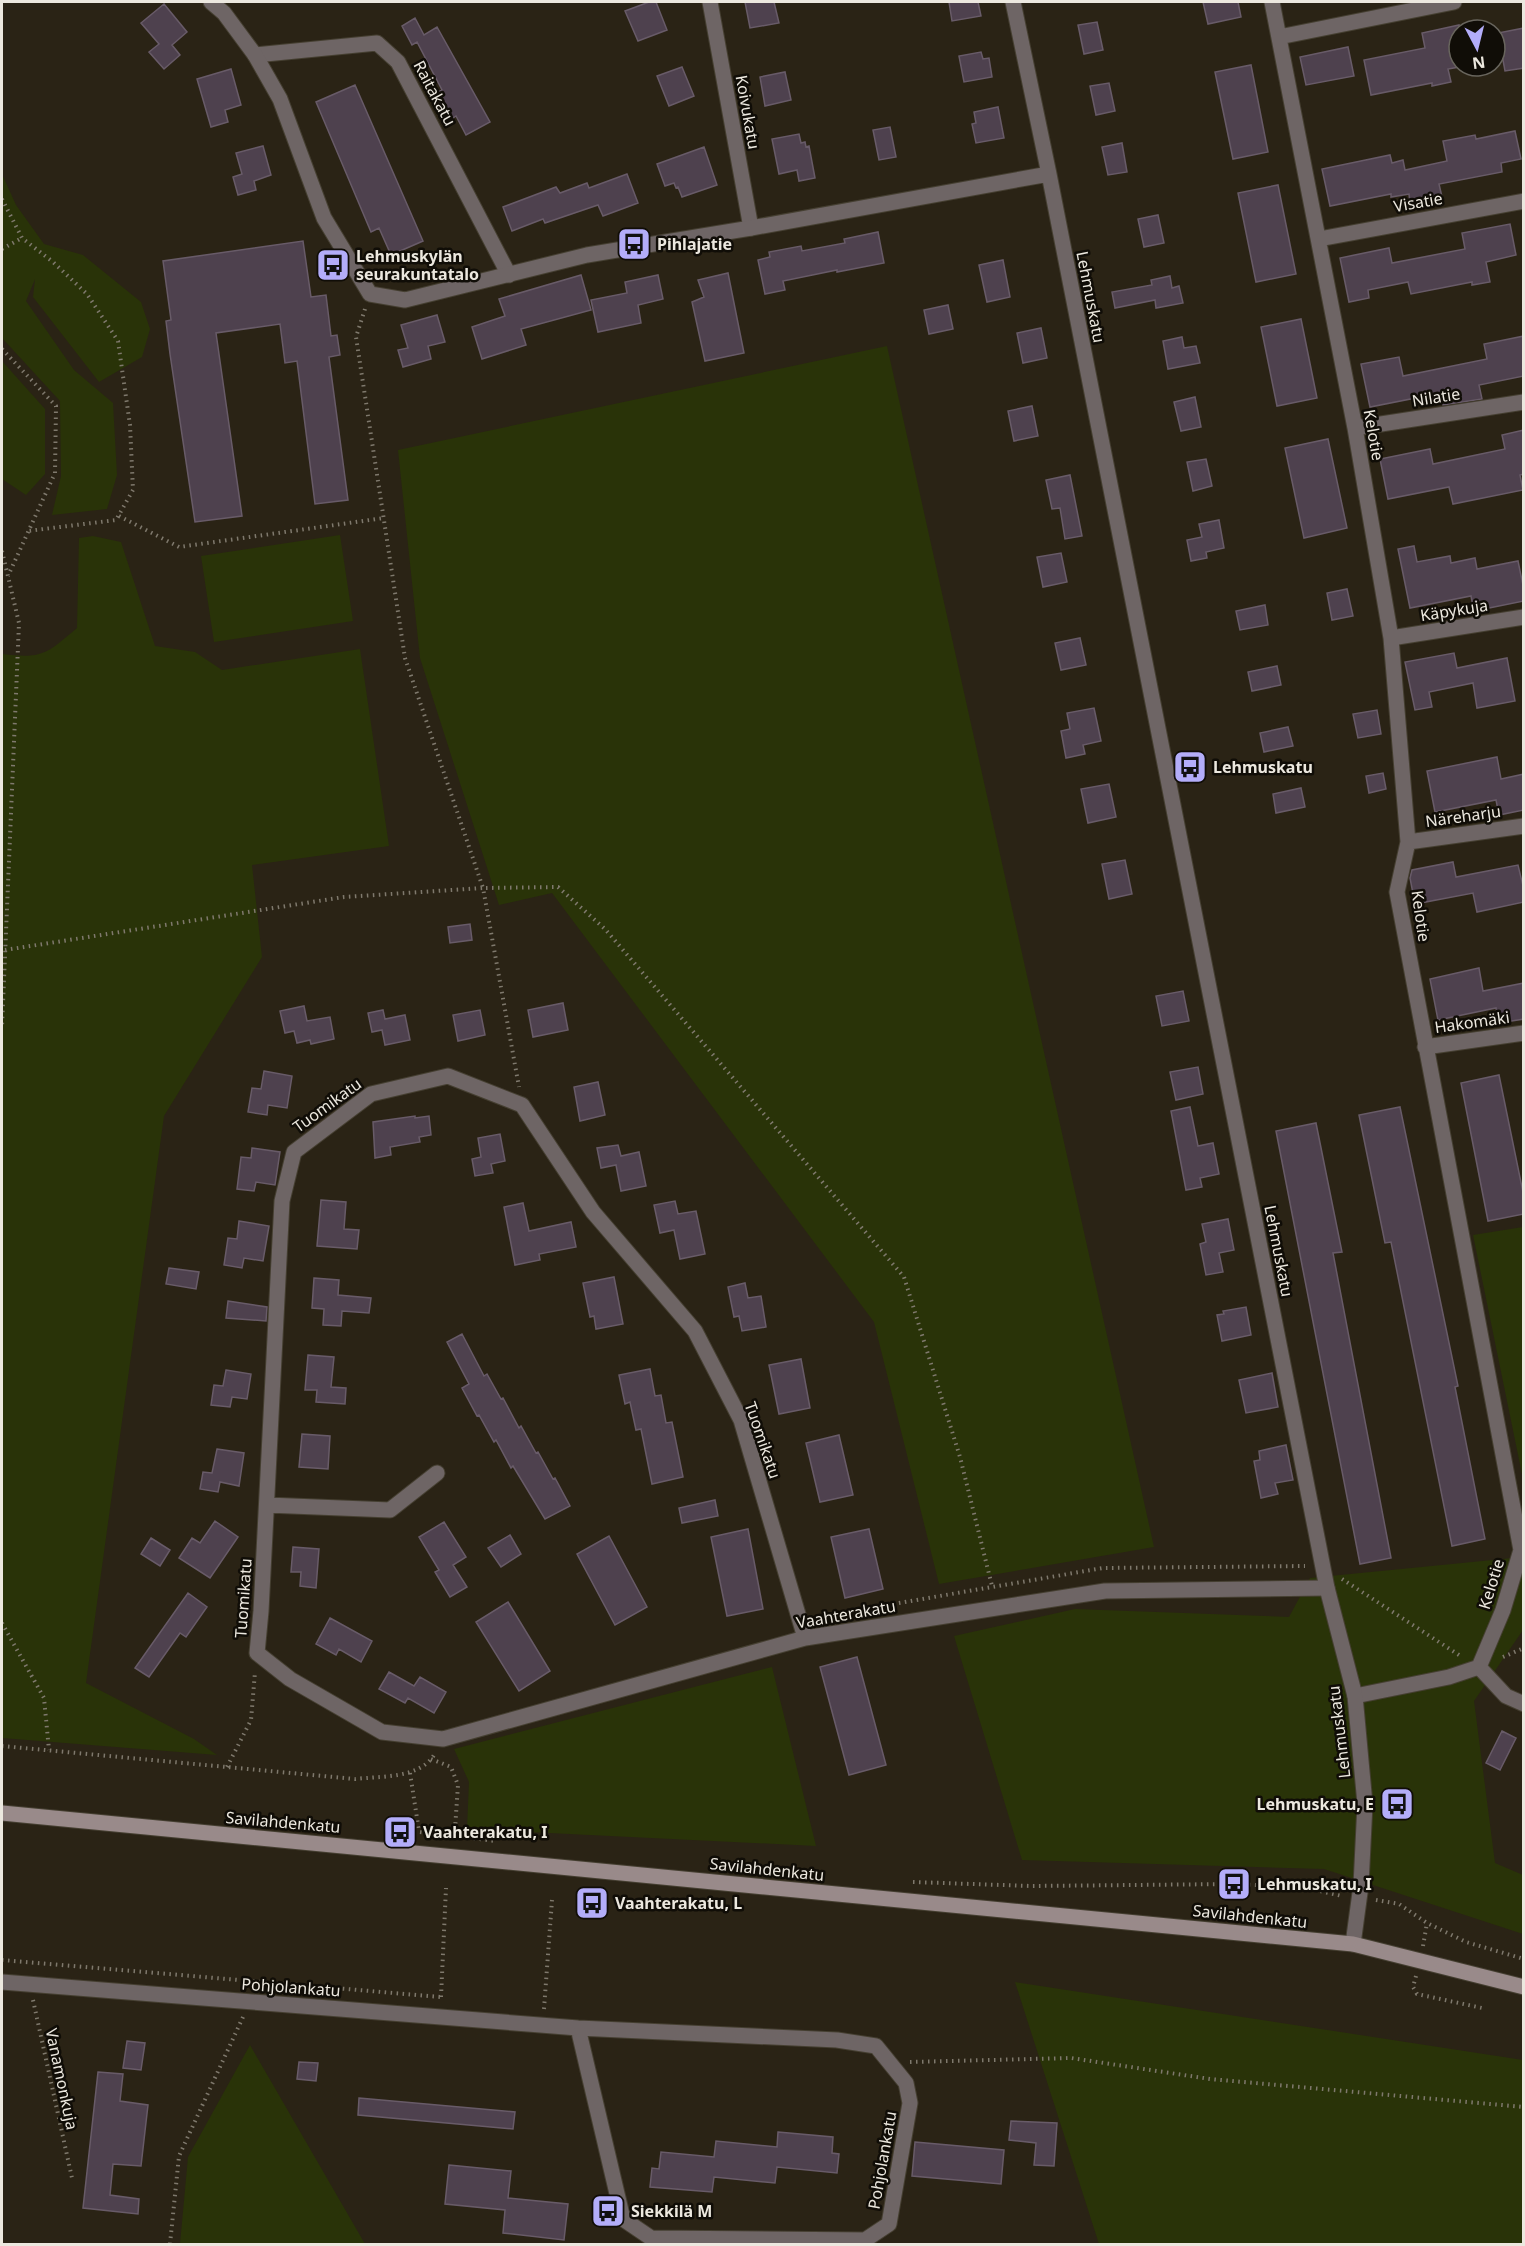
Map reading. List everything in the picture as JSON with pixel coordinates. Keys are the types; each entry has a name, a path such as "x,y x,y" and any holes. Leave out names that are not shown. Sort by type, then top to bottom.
{"main road":[{"name":"Savilahdenkatu","path":"2,1813 1353,1944 1524,1987"}],"street":[{"path":"210,2 224,13 255,55 280,99 324,218 370,294 405,300 587,255 1048,174"},
{"name":"Koivukatu","path":"710,2 751,228"},
{"name":"Lehmuskatu","path":"1013,2 1322,1566 1355,1696 1365,1804 1360,1897 1353,1944"},
{"name":"Kelotie","path":"1272,2 1355,428 1391,638 1408,842 1397,892 1521,1550 1503,1610 1479,1667"},
{"path":"1279,37 1454,2"},
{"name":"Raitakatu","path":"255,55 377,43 398,62 509,275"},
{"name":"Visatie","path":"1319,239 1524,201"},
{"name":"Nilatie","path":"1355,428 1524,402"},
{"name":"Käpykuja","path":"1391,638 1524,616"},
{"name":"Näreharju","path":"1408,842 1524,825"},
{"name":"Hakomäki","path":"1425,1047 1524,1033"},
{"name":"Tuomikatu","path":"382,1732 290,1679 257,1653 267,1505 282,1201 294,1152 371,1094 448,1076 522,1106 593,1212 695,1331 741,1420 806,1638"},
{"path":"267,1505 390,1510 438,1473"},
{"name":"Vaahterakatu","path":"382,1732 443,1739 806,1638 1105,1591 1327,1588"},
{"path":"1355,1696 1449,1677 1479,1667 1506,1696 1524,1704"},
{"name":"Pohjolankatu","path":"2,1982 440,2015 578,2028 837,2040 876,2046 906,2083 910,2103 889,2224 865,2240 651,2238 623,2219 578,2028"}],"path":[{"path":"2,199 22,238 53,262 87,294 118,341 130,426 133,490 116,520 28,531"},
{"path":"2,249 22,238"},
{"path":"370,294 356,337 405,658 483,888 522,1106"},
{"path":"2,349 56,406 55,473 8,576"},
{"path":"119,516 179,547 384,518"},
{"path":"2,550 19,623 2,1028"},
{"path":"5,950 344,897 483,888 558,887 605,929 904,1277 960,1457 992,1586"},
{"path":"1322,1566 1479,1667"},
{"path":"2,1623 44,1698 49,1750"},
{"path":"227,1767 251,1720 257,1653"},
{"path":"2,1746 355,1779 410,1773 431,1759 443,1739"},
{"path":"431,1759 451,1767 458,1785 455,1829"},
{"path":"410,1773 419,1832"},
{"path":"390,1832 419,1832 487,1839 506,1844"},
{"path":"906,1881 1031,1886 1234,1884 1302,1887 1399,1904 1427,1923 1466,1942 1524,1959"},
{"path":"440,2015 446,1887"},
{"path":"550,2025 543,2007 552,1900"},
{"path":"2,1960 441,1997"},
{"name":"Vanamonkuja","path":"29,1985 72,2178"},
{"path":"170,2244 178,2156 250,2002"},
{"path":"888,2063 1071,2058 1210,2079 1524,2107"}],"green space":[{"path":"2,174 16,205 44,244 83,255 141,302 150,329 142,357 99,382 33,297 35,279 26,301 74,370 113,403 117,475 107,509 52,515 61,476 60,401 2,338"},
{"path":"887,346 1154,1547 939,1584 874,1322 552,893 499,905 420,658 398,450"},
{"path":"2,361 45,409 45,474 26,495 2,479"},
{"path":"340,535 353,621 214,642 201,556"},
{"path":"93,536 121,542 155,646 195,652 222,670 360,649 389,846 252,865 262,957 164,1116 86,1683 194,1739 217,1755 2,1738 2,654 27,656 43,653 77,628 79,538"},
{"path":"1524,1227 1523,1479 1473,1235"},
{"path":"1523,1557 1523,1630 1474,1701 1495,1863 1523,1875 1523,1934 1324,1869 1022,1860 954,1636 1075,1609 1289,1617 1310,1578"},
{"path":"772,1667 816,1846 467,1829 469,1782 454,1749"},
{"path":"1015,1982 1523,2060 1523,2244 1099,2244"},
{"path":"250,2045 365,2244 180,2244 188,2157"}],"building":[{"path":"649,2 656,2 667,30 638,41 625,11"},
{"path":"745,2 774,2 779,23 750,28"},
{"path":"949,2 978,2 981,16 952,21"},
{"path":"1203,2 1238,2 1241,17 1208,24"},
{"path":"164,4 187,32 172,45 180,55 164,69 149,52 159,44 141,23"},
{"path":"415,18 424,35 437,27 490,122 466,135 456,116 453,118 446,106 441,108 434,94 442,90 417,42 412,45 402,26"},
{"path":"1097,22 1103,50 1084,54 1078,25"},
{"path":"1447,28 1447,78 1450,78 1451,82 1432,86 1432,83 1371,95 1364,60 1425,48 1422,33"},
{"path":"1524,28 1524,68 1507,71 1507,31"},
{"path":"1348,47 1354,76 1306,85 1300,57"},
{"path":"981,52 983,59 989,58 992,77 964,82 959,56"},
{"path":"1251,65 1268,152 1233,159 1215,72"},
{"path":"682,67 694,96 669,106 657,76"},
{"path":"231,69 241,105 225,110 228,122 211,127 197,79"},
{"path":"785,72 791,100 765,106 760,77"},
{"path":"1109,83 1115,111 1096,115 1090,86"},
{"path":"355,85 423,241 391,255 379,228 371,232 316,102"},
{"path":"998,107 1004,138 976,143 972,124 976,123 974,112"},
{"path":"890,127 896,157 879,160 873,130"},
{"path":"1515,131 1521,159 1501,163 1502,172 1439,184 1442,197 1410,204 1409,194 1391,197 1391,194 1330,206 1322,169 1390,155 1392,163 1403,160 1405,170 1447,161 1443,141 1475,135 1476,139"},
{"path":"799,134 801,143 805,142 806,147 809,146 815,178 799,181 797,170 779,174 772,139"},
{"path":"1122,143 1127,172 1108,175 1102,147"},
{"path":"263,146 271,175 254,181 256,190 238,195 233,177 242,174 236,153"},
{"path":"704,147 717,185 682,197 674,183 665,186 657,164"},
{"path":"627,174 638,203 603,216 598,205 545,223 543,219 512,231 503,207 556,187 560,193 587,183 589,188"},
{"path":"1278,185 1296,274 1256,282 1238,193"},
{"path":"1158,215 1164,243 1144,247 1138,219"},
{"path":"1510,224 1516,255 1486,262 1490,282 1472,285 1472,282 1411,294 1408,282 1368,290 1369,298 1349,302 1340,258 1389,248 1392,263 1465,249 1462,233"},
{"path":"878,232 884,263 783,281 785,290 765,294 758,260 770,257 769,252 801,246 802,251 845,243 844,239"},
{"path":"303,241 311,297 326,295 331,336 337,335 340,355 329,357 348,500 315,504 297,361 285,363 280,324 216,333 242,516 195,522 170,354 166,321 171,320 163,261"},
{"path":"1003,260 1010,297 987,302 979,265"},
{"path":"728,273 744,353 705,361 692,302 704,297 698,280"},
{"path":"581,275 591,310 521,329 526,345 482,359 472,327 505,316 499,299"},
{"path":"658,275 663,299 638,305 641,323 598,332 591,300 627,293 625,282"},
{"path":"1170,276 1172,288 1179,286 1183,303 1156,308 1155,300 1115,308 1112,292 1152,285 1151,280"},
{"path":"948,305 953,329 929,334 924,310"},
{"path":"437,315 445,342 428,346 431,359 403,367 398,350 408,348 401,325"},
{"path":"1301,319 1317,398 1277,406 1261,327"},
{"path":"1041,328 1047,358 1023,363 1017,333"},
{"path":"1524,336 1524,376 1479,385 1482,399 1443,405 1441,395 1431,395 1370,407 1361,364 1399,357 1403,376 1487,359 1484,344"},
{"path":"1182,337 1184,348 1196,346 1200,363 1168,369 1163,341"},
{"path":"1195,397 1201,427 1181,431 1174,402"},
{"path":"1032,406 1038,436 1014,441 1008,411"},
{"path":"1524,430 1524,474 1520,475 1523,490 1453,504 1449,487 1388,499 1380,459 1430,449 1433,464 1505,449 1502,435"},
{"path":"1328,439 1347,528 1304,538 1285,448"},
{"path":"1206,459 1212,486 1193,491 1187,462"},
{"path":"1070,475 1082,536 1065,539 1060,508 1052,509 1046,480"},
{"path":"1219,520 1224,548 1206,552 1207,558 1191,561 1187,540 1202,537 1199,524"},
{"path":"1414,546 1417,562 1450,556 1451,563 1475,558 1477,569 1518,561 1524,601 1474,611 1471,596 1410,608 1398,549"},
{"path":"1061,553 1067,582 1043,587 1037,557"},
{"path":"1347,589 1353,616 1332,620 1327,593"},
{"path":"1265,605 1268,625 1240,630 1236,611"},
{"path":"1080,638 1086,665 1061,670 1055,643"},
{"path":"1454,653 1457,668 1507,658 1515,701 1477,708 1473,683 1429,692 1432,707 1415,710 1405,662"},
{"path":"1277,666 1281,685 1252,691 1248,672"},
{"path":"1094,708 1101,741 1083,745 1085,754 1066,758 1061,731 1070,729 1067,713"},
{"path":"1377,710 1381,734 1358,738 1353,714"},
{"path":"1288,727 1293,746 1264,752 1260,733"},
{"path":"1497,757 1501,779 1524,774 1524,810 1499,815 1496,800 1435,812 1427,771"},
{"path":"1383,773 1386,789 1369,793 1366,776"},
{"path":"1109,784 1116,817 1088,823 1081,789"},
{"path":"1301,788 1305,807 1276,813 1273,794"},
{"path":"1125,860 1132,894 1109,899 1102,864"},
{"path":"1453,862 1456,877 1518,865 1524,890 1524,902 1477,912 1473,893 1415,904 1410,878 1412,870"},
{"path":"470,924 472,940 450,943 448,927"},
{"path":"1479,968 1483,991 1524,983 1524,1019 1499,1023 1496,1008 1438,1020 1430,979"},
{"path":"1183,991 1189,1021 1162,1026 1156,996"},
{"path":"563,1003 568,1030 533,1037 528,1010"},
{"path":"304,1006 307,1021 330,1017 334,1039 311,1044 310,1040 297,1043 294,1031 285,1033 280,1011"},
{"path":"383,1010 385,1019 405,1015 410,1040 385,1045 382,1030 372,1032 368,1013"},
{"path":"480,1010 485,1035 458,1041 453,1015"},
{"path":"1198,1067 1203,1094 1176,1100 1170,1072"},
{"path":"264,1071 292,1076 287,1108 268,1105 267,1115 248,1112 252,1088 261,1089"},
{"path":"1499,1075 1524,1197 1524,1214 1488,1221 1461,1083"},
{"path":"598,1082 605,1115 580,1121 574,1087"},
{"path":"1190,1107 1198,1146 1213,1143 1219,1174 1200,1178 1202,1187 1186,1190 1171,1111"},
{"path":"1400,1107 1458,1386 1455,1387 1485,1539 1452,1546 1391,1242 1385,1243 1359,1115"},
{"path":"415,1116 415,1118 429,1116 431,1135 419,1137 420,1142 390,1147 391,1155 375,1158 373,1122"},
{"path":"1316,1123 1342,1252 1333,1253 1391,1558 1360,1564 1276,1131"},
{"path":"500,1134 505,1161 491,1164 493,1173 475,1176 472,1159 481,1157 478,1138"},
{"path":"618,1145 621,1156 639,1152 646,1186 621,1191 616,1165 601,1168 597,1148"},
{"path":"252,1148 280,1152 275,1185 256,1182 254,1191 237,1189 241,1157 251,1158"},
{"path":"321,1200 346,1202 344,1229 359,1230 357,1249 317,1246"},
{"path":"675,1201 678,1214 696,1211 705,1254 680,1259 674,1230 660,1233 654,1205"},
{"path":"523,1203 529,1231 571,1222 576,1247 539,1254 540,1260 515,1265 504,1207"},
{"path":"1228,1219 1234,1250 1219,1253 1223,1272 1206,1275 1200,1244 1206,1242 1202,1224"},
{"path":"239,1221 269,1226 263,1261 244,1258 242,1268 224,1265 228,1238 237,1239"},
{"path":"169,1268 199,1272 196,1289 166,1284"},
{"path":"614,1277 623,1324 596,1329 594,1316 590,1317 583,1283"},
{"path":"314,1278 339,1280 338,1295 371,1298 369,1313 342,1311 341,1326 323,1325 324,1309 312,1308"},
{"path":"745,1283 748,1298 761,1296 766,1327 742,1331 739,1316 734,1317 728,1287"},
{"path":"228,1301 267,1307 266,1321 226,1318"},
{"path":"1246,1307 1251,1335 1222,1341 1217,1315 1224,1314 1223,1311"},
{"path":"462,1334 484,1376 487,1374 501,1399 503,1398 519,1428 521,1426 553,1479 555,1478 570,1506 545,1519 513,1466 511,1468 496,1440 494,1442 479,1415 477,1416 462,1388 469,1384 447,1342"},
{"path":"308,1355 334,1357 331,1387 346,1388 345,1404 316,1402 317,1390 305,1390"},
{"path":"801,1359 810,1408 779,1414 769,1365"},
{"path":"650,1369 655,1396 661,1395 666,1423 672,1422 683,1477 652,1484 641,1429 636,1430 630,1402 625,1404 619,1375"},
{"path":"226,1370 251,1374 247,1399 232,1397 230,1407 211,1405 214,1385 223,1386"},
{"path":"1272,1373 1278,1407 1246,1413 1239,1380"},
{"path":"302,1434 330,1436 328,1469 299,1467"},
{"path":"839,1435 853,1495 820,1502 806,1443"},
{"path":"1286,1445 1293,1480 1275,1483 1278,1494 1261,1498 1254,1461 1260,1460 1259,1451"},
{"path":"217,1449 244,1453 239,1486 220,1482 218,1492 200,1489 203,1472 212,1473"},
{"path":"715,1500 718,1516 682,1523 679,1508"},
{"path":"215,1521 238,1537 210,1578 179,1558 192,1538 200,1543"},
{"path":"444,1522 466,1557 453,1565 467,1587 450,1597 435,1572 439,1570 419,1537"},
{"path":"748,1529 763,1609 727,1616 711,1537"},
{"path":"869,1529 883,1589 845,1598 831,1537"},
{"path":"510,1535 521,1554 501,1567 488,1548"},
{"path":"609,1536 647,1607 615,1625 577,1554"},
{"path":"151,1538 170,1550 160,1566 141,1554"},
{"path":"293,1547 319,1549 316,1588 300,1586 301,1572 291,1572"},
{"path":"188,1593 207,1607 186,1637 180,1633 149,1677 135,1668"},
{"path":"508,1602 550,1671 519,1691 476,1622"},
{"path":"330,1618 372,1641 361,1662 339,1649 336,1655 316,1644"},
{"path":"857,1657 886,1765 849,1775 820,1667"},
{"path":"389,1672 414,1686 420,1677 446,1692 434,1713 408,1698 405,1703 379,1689"},
{"path":"1502,1731 1516,1738 1500,1770 1486,1763"},
{"path":"127,2041 145,2043 141,2070 123,2068"},
{"path":"299,2062 318,2063 316,2081 297,2079"},
{"path":"98,2072 123,2074 120,2101 148,2105 141,2166 113,2164 110,2195 139,2199 138,2214 83,2208"},
{"path":"359,2098 515,2112 513,2129 358,2115"},
{"path":"1011,2121 1057,2123 1054,2166 1034,2165 1036,2143 1009,2140"},
{"path":"778,2132 833,2137 832,2153 839,2154 837,2173 777,2167 775,2183 714,2177 712,2192 650,2187 652,2168 659,2169 661,2152 714,2157 716,2141 777,2147"},
{"path":"915,2142 1004,2150 1001,2184 912,2176"},
{"path":"449,2165 511,2171 508,2198 568,2204 564,2240 503,2233 505,2210 445,2204"}],"place":[{"name":"Pihlajatie","path":"634,244"},
{"name":"Lehmuskylän seurakuntatalo","path":"333,265"},
{"name":"Lehmuskatu","path":"1190,767"},
{"name":"Lehmuskatu, E","path":"1397,1804"},
{"name":"Vaahterakatu, I","path":"400,1832"},
{"name":"Lehmuskatu, I","path":"1234,1884"},
{"name":"Vaahterakatu, L","path":"592,1903"},
{"name":"Siekkilä M","path":"608,2211"}]}
